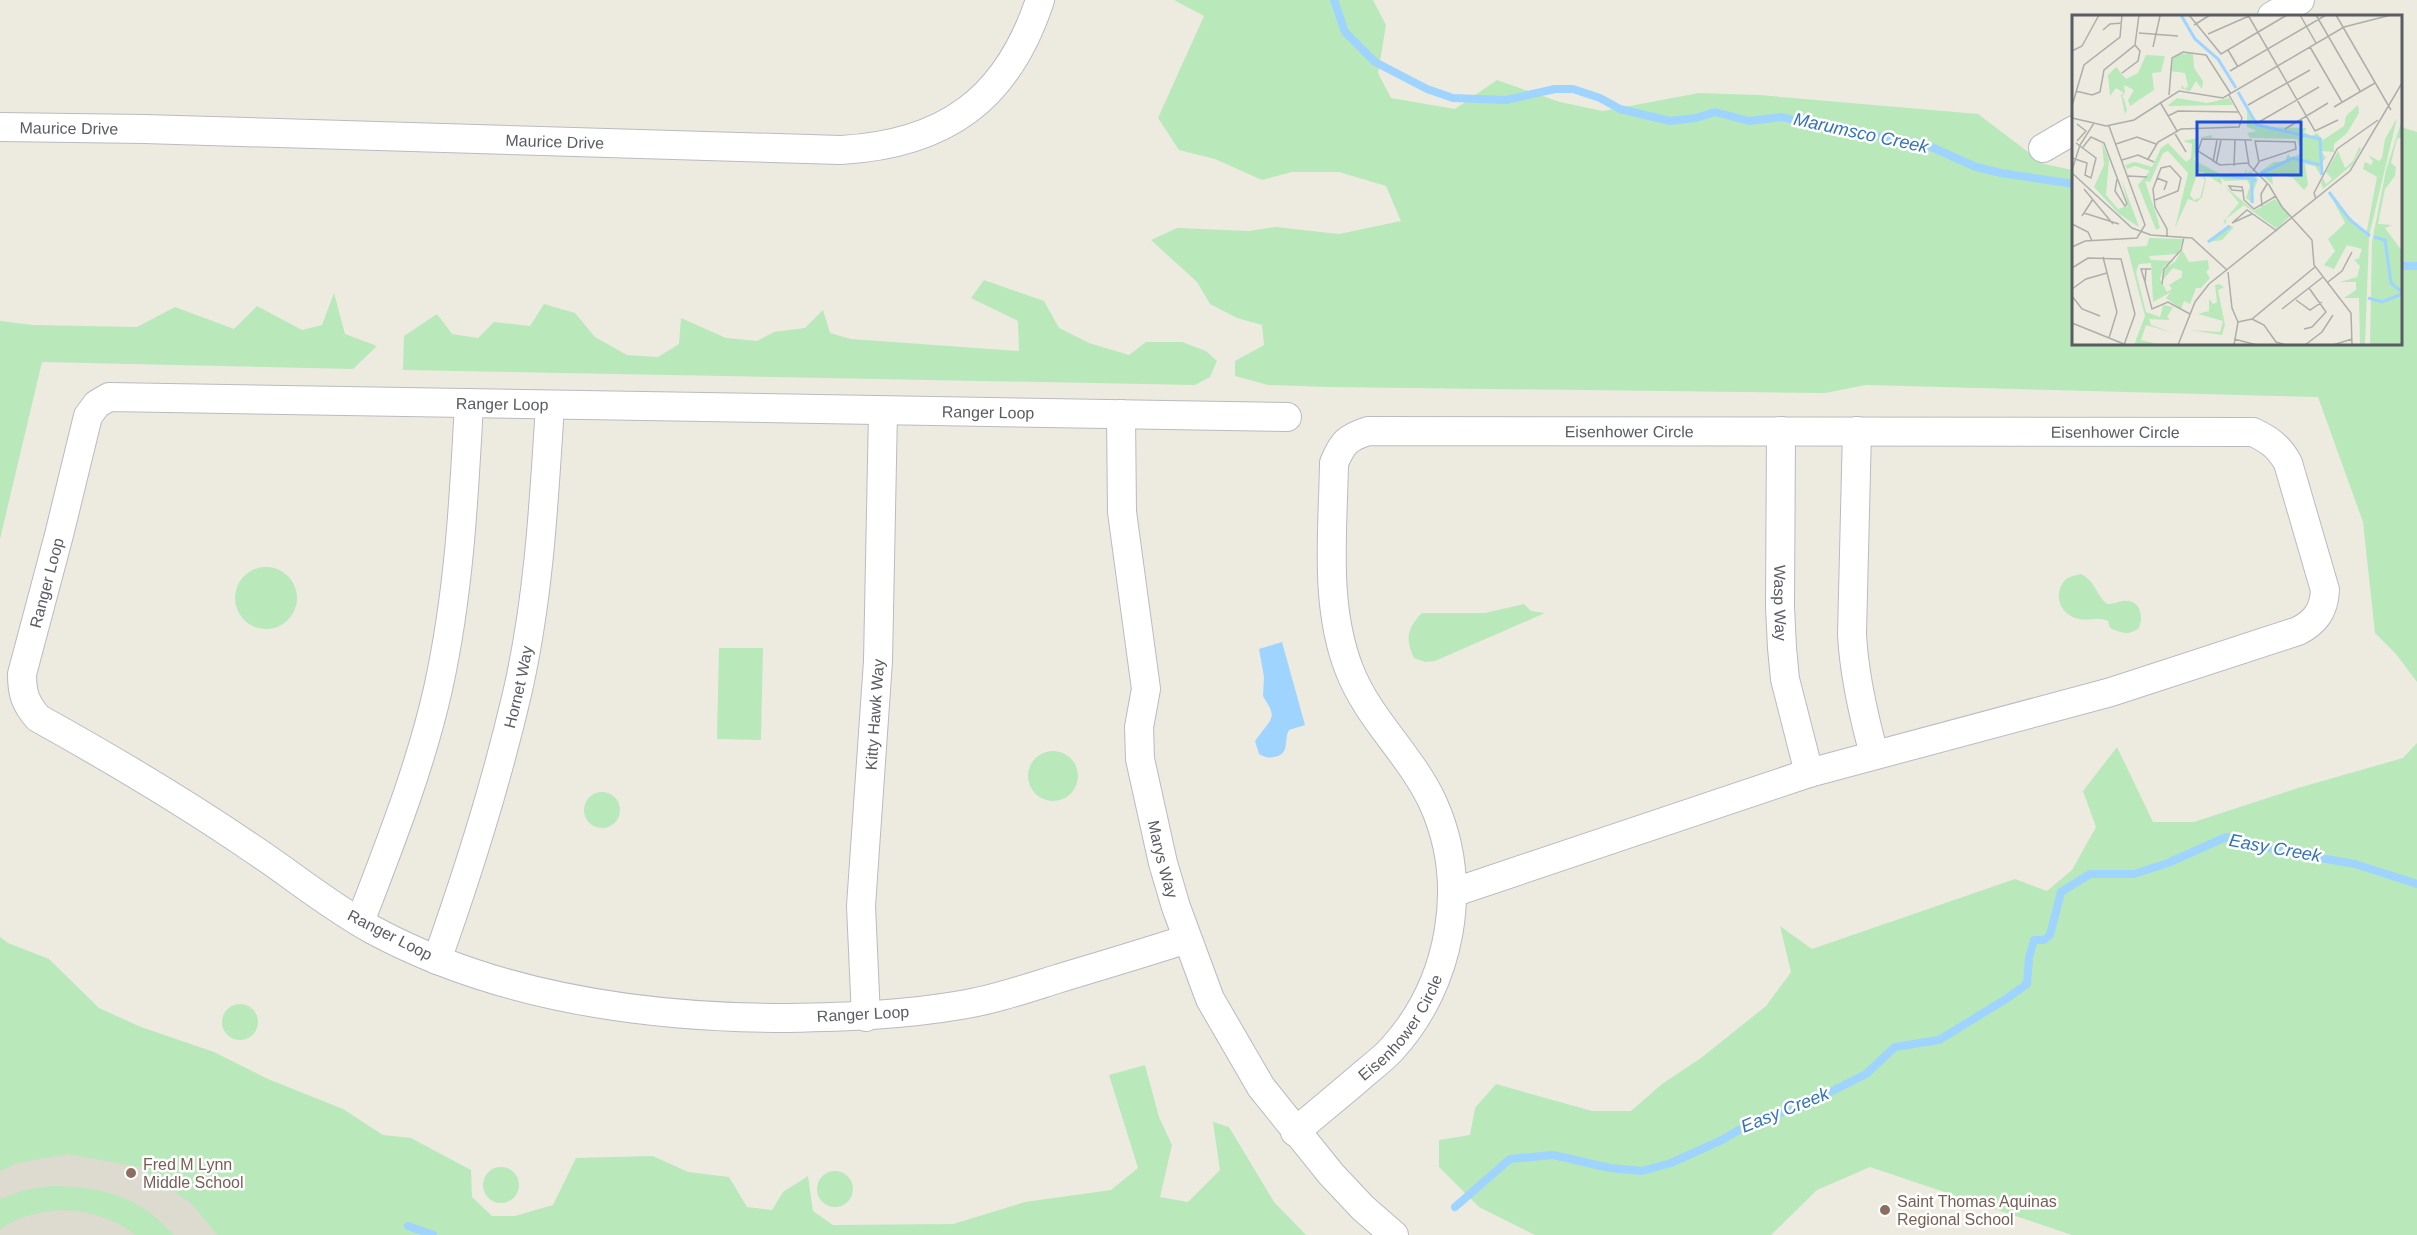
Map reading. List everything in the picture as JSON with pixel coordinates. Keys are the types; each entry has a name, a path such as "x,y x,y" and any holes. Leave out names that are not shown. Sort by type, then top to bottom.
{"street":[{"name":"Maurice Drive","path":"0,127 168,129 841,150 876,148 910,140 935,129 965,112 991,89 1013,62 1029,32 1040,0"},
{"path":"2274,15 2300,0"},
{"path":"2043,148 2072,131"},
{"name":"Ranger Loop","path":"1187,939 1033,987 964,1005 866,1017 737,1018 661,1013 540,992 466,971 437,960 360,922 314,893 250,847 130,770 38,718 27,706 22,690 22,674 88,416 97,404 110,397 1287,417"},
{"path":"360,922 389,846 423,744 438,688 454,601 464,512 469,403"},
{"name":"Hornet Way","path":"437,960 488,806 518,692 542,528 550,405"},
{"name":"Kitty Hawk Way","path":"866,1017 861,906 878,661 883,411"},
{"name":"Marys Way","path":"1121,414 1122,512 1146,688 1139,727 1140,759 1163,863 1187,939 1210,999 1261,1087 1295,1132 1348,1192 1394,1235"},
{"name":"Eisenhower Circle","path":"1295,1132 1390,1051 1409,1029 1428,998 1442,964 1450,929 1452,893 1449,863 1433,804 1414,771 1366,705 1349,670 1337,632 1332,593 1334,463 1341,446 1350,437 1368,430 2253,432 2269,440 2281,450 2288,463 2325,590 2324,602 2318,616 2309,626 2111,692 1809,772 1452,893"},
{"name":"Wasp Way","path":"1781,431 1780,607 1782,648 1785,679 1809,772"},
{"path":"1857,431 1851,634 1862,708 1874,754"}],"shaded area":[{"path":"0,1111 331,1235 0,1235"}],"green space":[{"path":"1174,0 1373,0 1386,25 1378,73 1391,98 1455,109 1497,80 1560,102 1603,111 1699,93 1759,95 1978,114 2044,164 2072,170 2072,345 2402,345 2402,127 2417,132 2417,682 2396,654 2375,633 2363,522 2318,397 1866,385 1825,393 1329,387 1268,385 1235,376 1235,361 1264,345 1262,325 1237,318 1210,304 1197,282 1151,240 1177,228 1249,231 1276,227 1339,234 1401,221 1386,186 1339,172 1292,172 1262,180 1215,159 1179,150 1158,118 1204,16"},
{"path":"984,280 1044,301 1059,328 1089,343 1129,355 1146,342 1182,342 1206,351 1217,361 1210,377 1195,385 403,370 404,336 437,314 452,334 478,338 494,322 530,326 544,304 575,313 595,337 627,355 658,357 679,344 681,318 726,338 757,341 774,332 805,328 823,310 830,333 851,339 1019,351 1018,321 971,298"},
{"path":"334,293 345,334 377,346 353,369 42,362 0,539 0,321 33,325 137,327 175,307 234,329 257,306 302,330 322,325"},
{"path":"260,567 272,567 288,576 295,586 297,598 295,610 288,620 272,629 260,629 249,624 240,615 235,604 235,592 240,581 249,572"},
{"path":"2081,574 2090,581 2107,604 2128,601 2137,605 2141,613 2139,628 2128,633 2121,632 2110,628 2108,621 2079,619 2069,615 2062,607 2059,592 2067,579"},
{"path":"1524,604 1531,611 1545,613 1435,661 1425,662 1414,658 1409,645 1409,634 1413,624 1422,613 1485,613"},
{"path":"719,648 763,648 761,740 717,739"},
{"path":"2417,743 2417,1235 2072,1235 1870,1167 1817,1190 1771,1235 1535,1235 1479,1207 1439,1167 1439,1140 1470,1135 1475,1108 1496,1084 1592,1111 1631,1111 1662,1084 1701,1058 1766,1006 1791,972 1780,926 1812,949 2015,879 2047,891 2072,870 2096,827 2083,791 2117,747 2153,822 2194,822 2298,788 2403,758"},
{"path":"1048,751 1058,751 1071,758 1078,771 1078,781 1071,794 1058,801 1048,801 1039,797 1032,790 1028,781 1028,771 1032,762 1039,755"},
{"path":"602,792 615,797 620,810 615,823 602,828 589,823 584,810 589,797"},
{"path":"0,937 8,943 49,959 99,1008 141,1027 214,1052 268,1079 343,1109 383,1135 411,1138 471,1170 472,1197 492,1216 515,1216 553,1205 576,1158 653,1156 688,1172 729,1177 747,1207 772,1210 783,1192 808,1176 813,1211 833,1225 953,1224 1025,1202 1111,1190 1138,1168 1109,1075 1145,1065 1159,1117 1172,1145 1160,1197 1188,1202 1220,1170 1213,1122 1229,1127 1274,1202 1306,1235 217,1235 192,1204 139,1167 67,1154 17,1163 0,1171"},
{"path":"240,1004 253,1009 258,1022 253,1035 240,1040 227,1035 222,1022 227,1009"},
{"path":"501,1167 514,1172 519,1185 514,1198 501,1203 488,1198 483,1185 488,1172"},
{"path":"835,1171 848,1176 853,1189 848,1202 835,1207 822,1202 817,1189 822,1176"},
{"path":"52,1186 88,1188 119,1196 147,1211 174,1235 135,1235 104,1217 68,1210 32,1214 0,1229 0,1199 25,1190"}],"water":[{"path":"1282,642 1305,725 1289,730 1286,747 1279,756 1264,757 1259,754 1255,741 1272,715 1263,696 1264,677 1259,649"}],"waterway":[{"name":"Marumsco Creek","path":"1334,0 1345,32 1375,62 1427,89 1453,98 1506,100 1555,89 1573,89 1600,98 1620,109 1670,121 1696,118 1715,112 1749,121 1782,117 1821,127 1929,146 1976,167 2001,173 2072,184"},
{"name":"Marumsco Creek","path":"2402,266 2417,266"},
{"name":"Easy Creek","path":"1455,1207 1510,1159 1553,1155 1610,1168 1642,1171 1671,1163 1722,1140 1759,1118 1797,1109 1866,1074 1895,1047 1939,1040 2027,984 2029,958 2034,940 2044,940 2050,935 2061,892 2090,874 2134,874 2168,863 2226,837 2291,853 2355,864 2417,884"},
{"path":"408,1226 433,1235"}],"place":[{"name":"Fred M Lynn Middle School","path":"131,1173"},
{"name":"Saint Thomas Aquinas Regional School","path":"1885,1210"}]}
